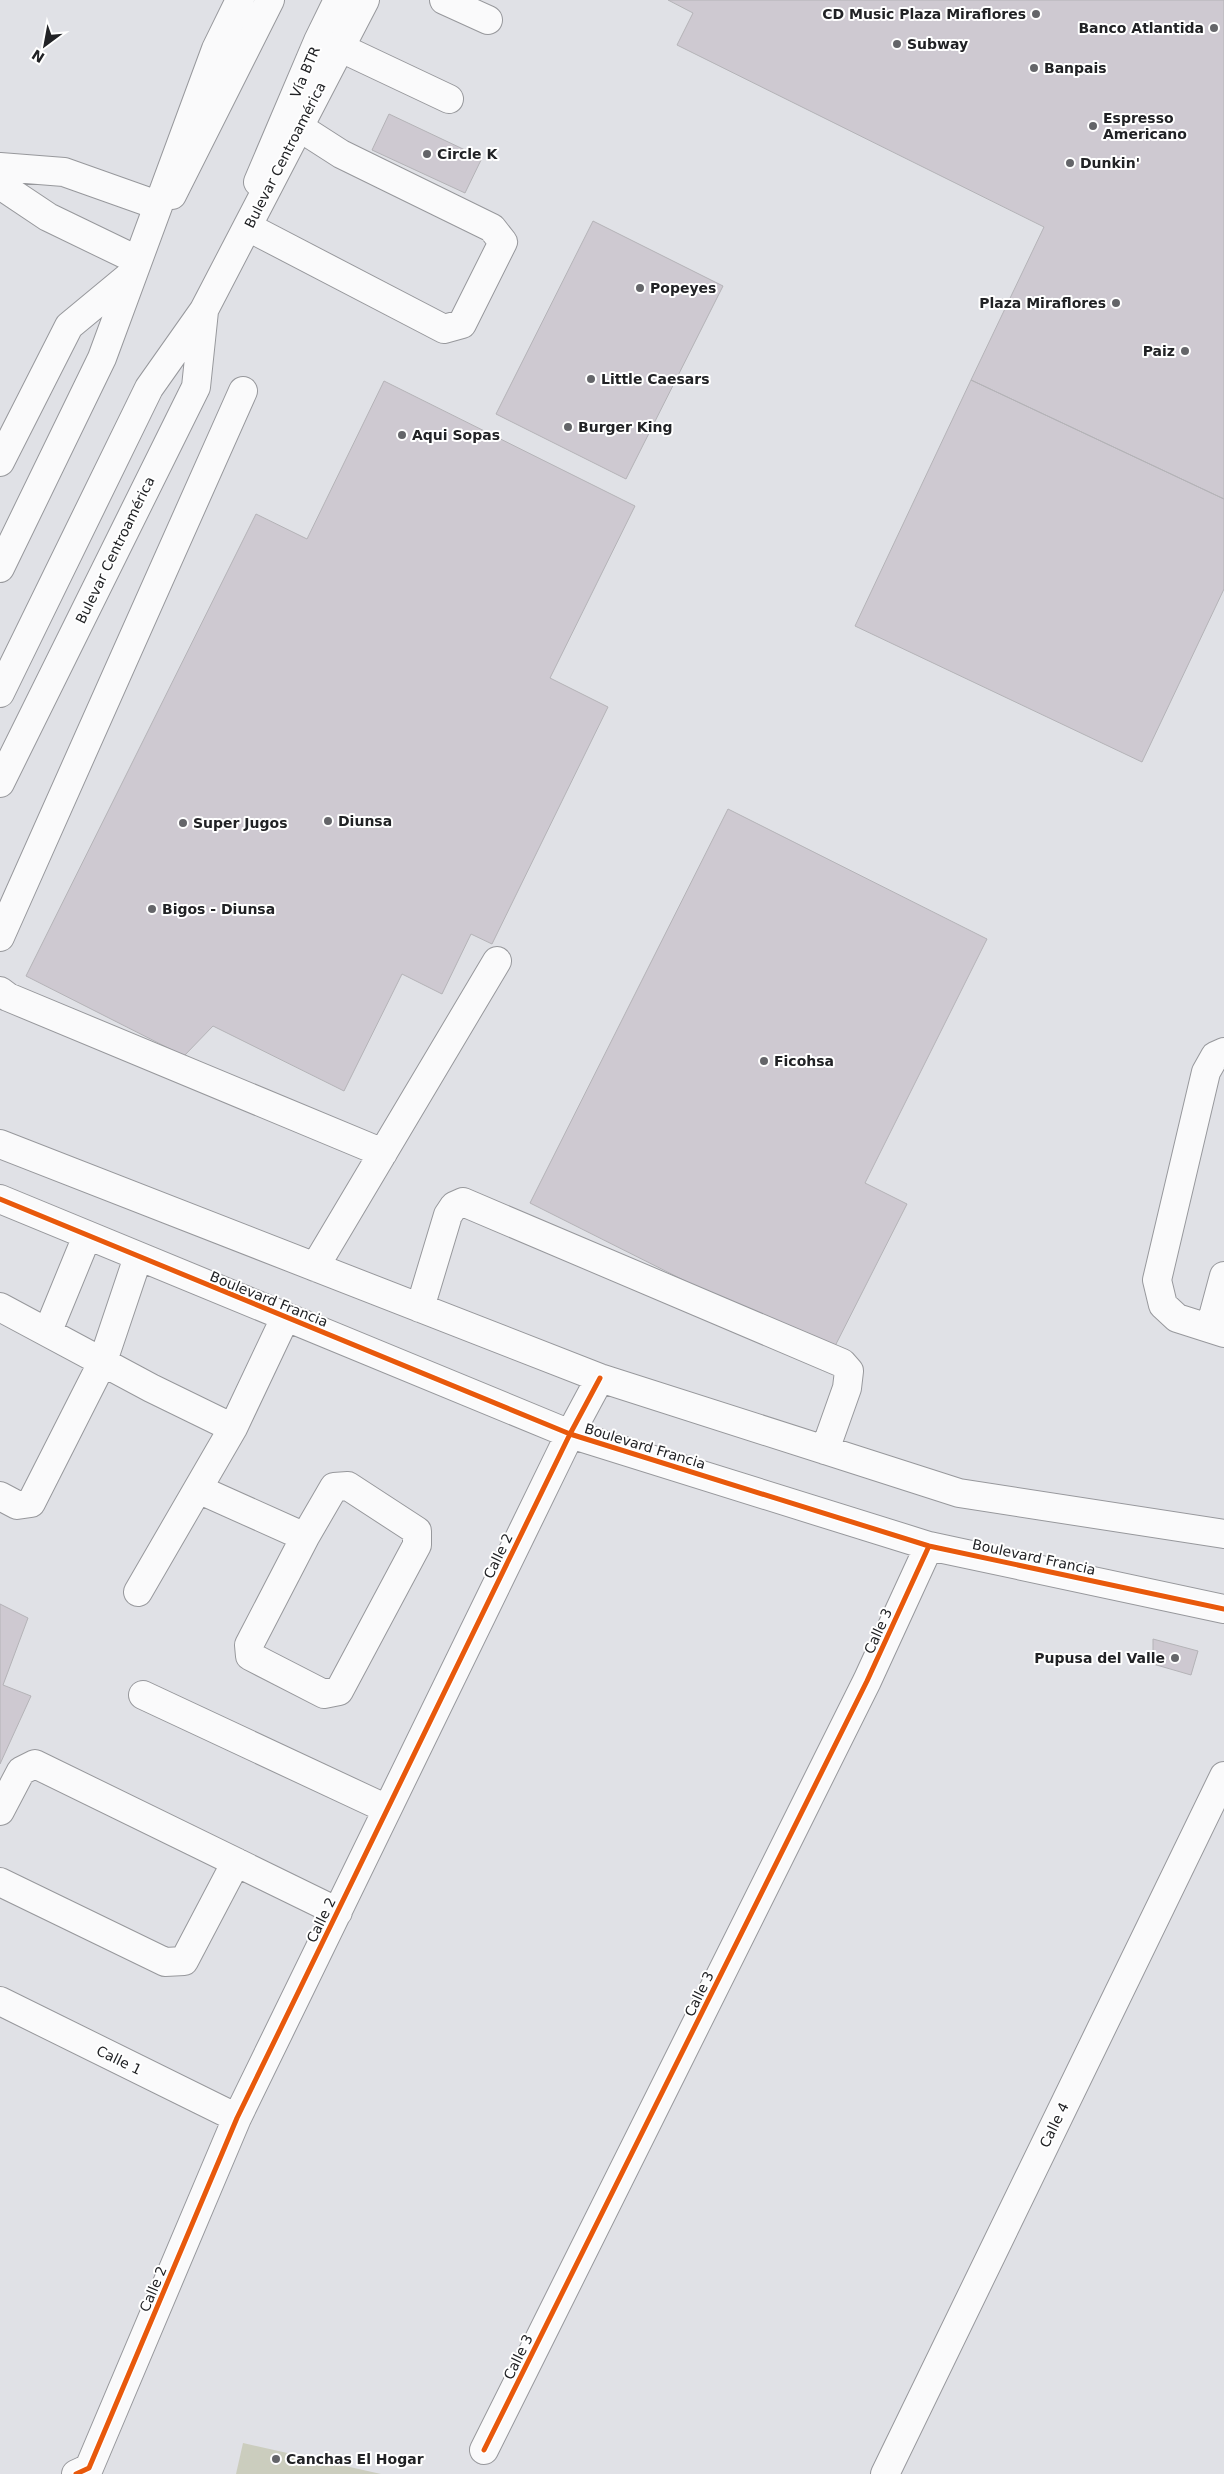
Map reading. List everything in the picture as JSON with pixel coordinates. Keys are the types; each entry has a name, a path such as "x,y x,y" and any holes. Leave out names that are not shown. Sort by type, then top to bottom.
{"street":[{"path":"0,568 102,358 216,49 240,0"},
{"path":"0,462 69,326 135,266 270,0"},
{"name":"Vía BTR","path":"204,310 318,41 338,0"},
{"name":"Bulevar Centroamérica","path":"0,693 149,388 204,310 364,0"},
{"path":"444,0 488,20"},
{"path":"340,48 449,99"},
{"path":"248,227 444,330 462,324 503,242 492,228 341,154 299,127"},
{"path":"0,167 64,172 158,205"},
{"path":"0,185 48,217 135,266"},
{"name":"Bulevar Centroamérica","path":"0,782 196,387 204,310"},
{"path":"0,937 243,391"},
{"path":"315,1268 497,961"},
{"path":"0,991 17,1000 382,1153"},
{"path":"1224,1052 1215,1056 1206,1072 1157,1280 1163,1305 1177,1318 1217,1331 1224,1276"},
{"path":"0,1144 600,1378 959,1493 1224,1534"},
{"name":"Boulevard Francia","path":"0,1199 570,1434 929,1546 1224,1609"},
{"path":"420,1308 448,1215 454,1206 463,1202 842,1363 849,1370 847,1388 825,1450"},
{"path":"48,1331 87,1236"},
{"path":"0,1496 17,1505 31,1504 103,1361 138,1257"},
{"path":"0,1307 48,1331 151,1388 233,1428"},
{"path":"138,1592 233,1428 285,1318"},
{"name":"Calle 2","path":"85,2472 238,2118 570,1434 600,1378"},
{"path":"348,1486 417,1531 417,1545 339,1691 324,1694 250,1656 249,1645 305,1537 334,1487 348,1486"},
{"path":"198,1489 305,1537"},
{"name":"Calle 3","path":"484,2450 867,1681 929,1546"},
{"path":"143,1694 388,1810"},
{"path":"0,1812 21,1771 35,1764 338,1912"},
{"name":"Calle 4","path":"885,2474 1224,1776"},
{"path":"0,1882 165,1962 184,1962 236,1862"},
{"name":"Calle 1","path":"0,2001 238,2118"}],"shaded area":[{"name":"Canchas El Hogar","path":"243,2443 381,2474 236,2474"}],"building":[{"name":"Plaza Miraflores","path":"668,0 1224,0 1224,499 971,380 1044,227 677,45 693,13"},
{"name":"Circle K","path":"389,114 482,158 465,193 372,150"},
{"path":"593,221 723,286 626,479 496,414"},
{"path":"971,380 1224,499 1224,589 1142,762 855,626"},
{"name":"Diunsa","path":"384,381 635,506 550,678 608,707 492,944 471,934 442,994 402,974 344,1091 213,1026 184,1056 26,976 256,514 307,539"},
{"name":"Ficohsa","path":"728,809 987,939 865,1183 907,1204 831,1354 530,1203"},
{"path":"0,1604 28,1618 3,1685 31,1696 0,1764"},
{"name":"Pupusa del Valle","path":"1153,1639 1198,1651 1191,1675 1153,1664"}],"cycle path":[{"path":"0,1199 570,1434 929,1546 1224,1609"},
{"path":"76,2474 89,2468 237,2118 570,1434 600,1378"},
{"path":"484,2450 867,1681 929,1546"}],"place":[{"name":"CD Music Plaza Miraflores","path":"1036,14"},
{"name":"Banco Atlantida","path":"1214,28"},
{"name":"Subway","path":"897,44"},
{"name":"Banpais","path":"1034,68"},
{"name":"Espresso Americano","path":"1093,126"},
{"name":"Circle K","path":"427,154"},
{"name":"Dunkin'","path":"1070,163"},
{"name":"Popeyes","path":"640,288"},
{"name":"Plaza Miraflores","path":"1116,303"},
{"name":"Paiz","path":"1185,351"},
{"name":"Little Caesars","path":"591,379"},
{"name":"Burger King","path":"568,427"},
{"name":"Aqui Sopas","path":"402,435"},
{"name":"Diunsa","path":"328,821"},
{"name":"Super Jugos","path":"183,823"},
{"name":"Bigos - Diunsa","path":"152,909"},
{"name":"Ficohsa","path":"764,1061"},
{"name":"Pupusa del Valle","path":"1175,1658"},
{"name":"Canchas El Hogar","path":"276,2459"}]}
